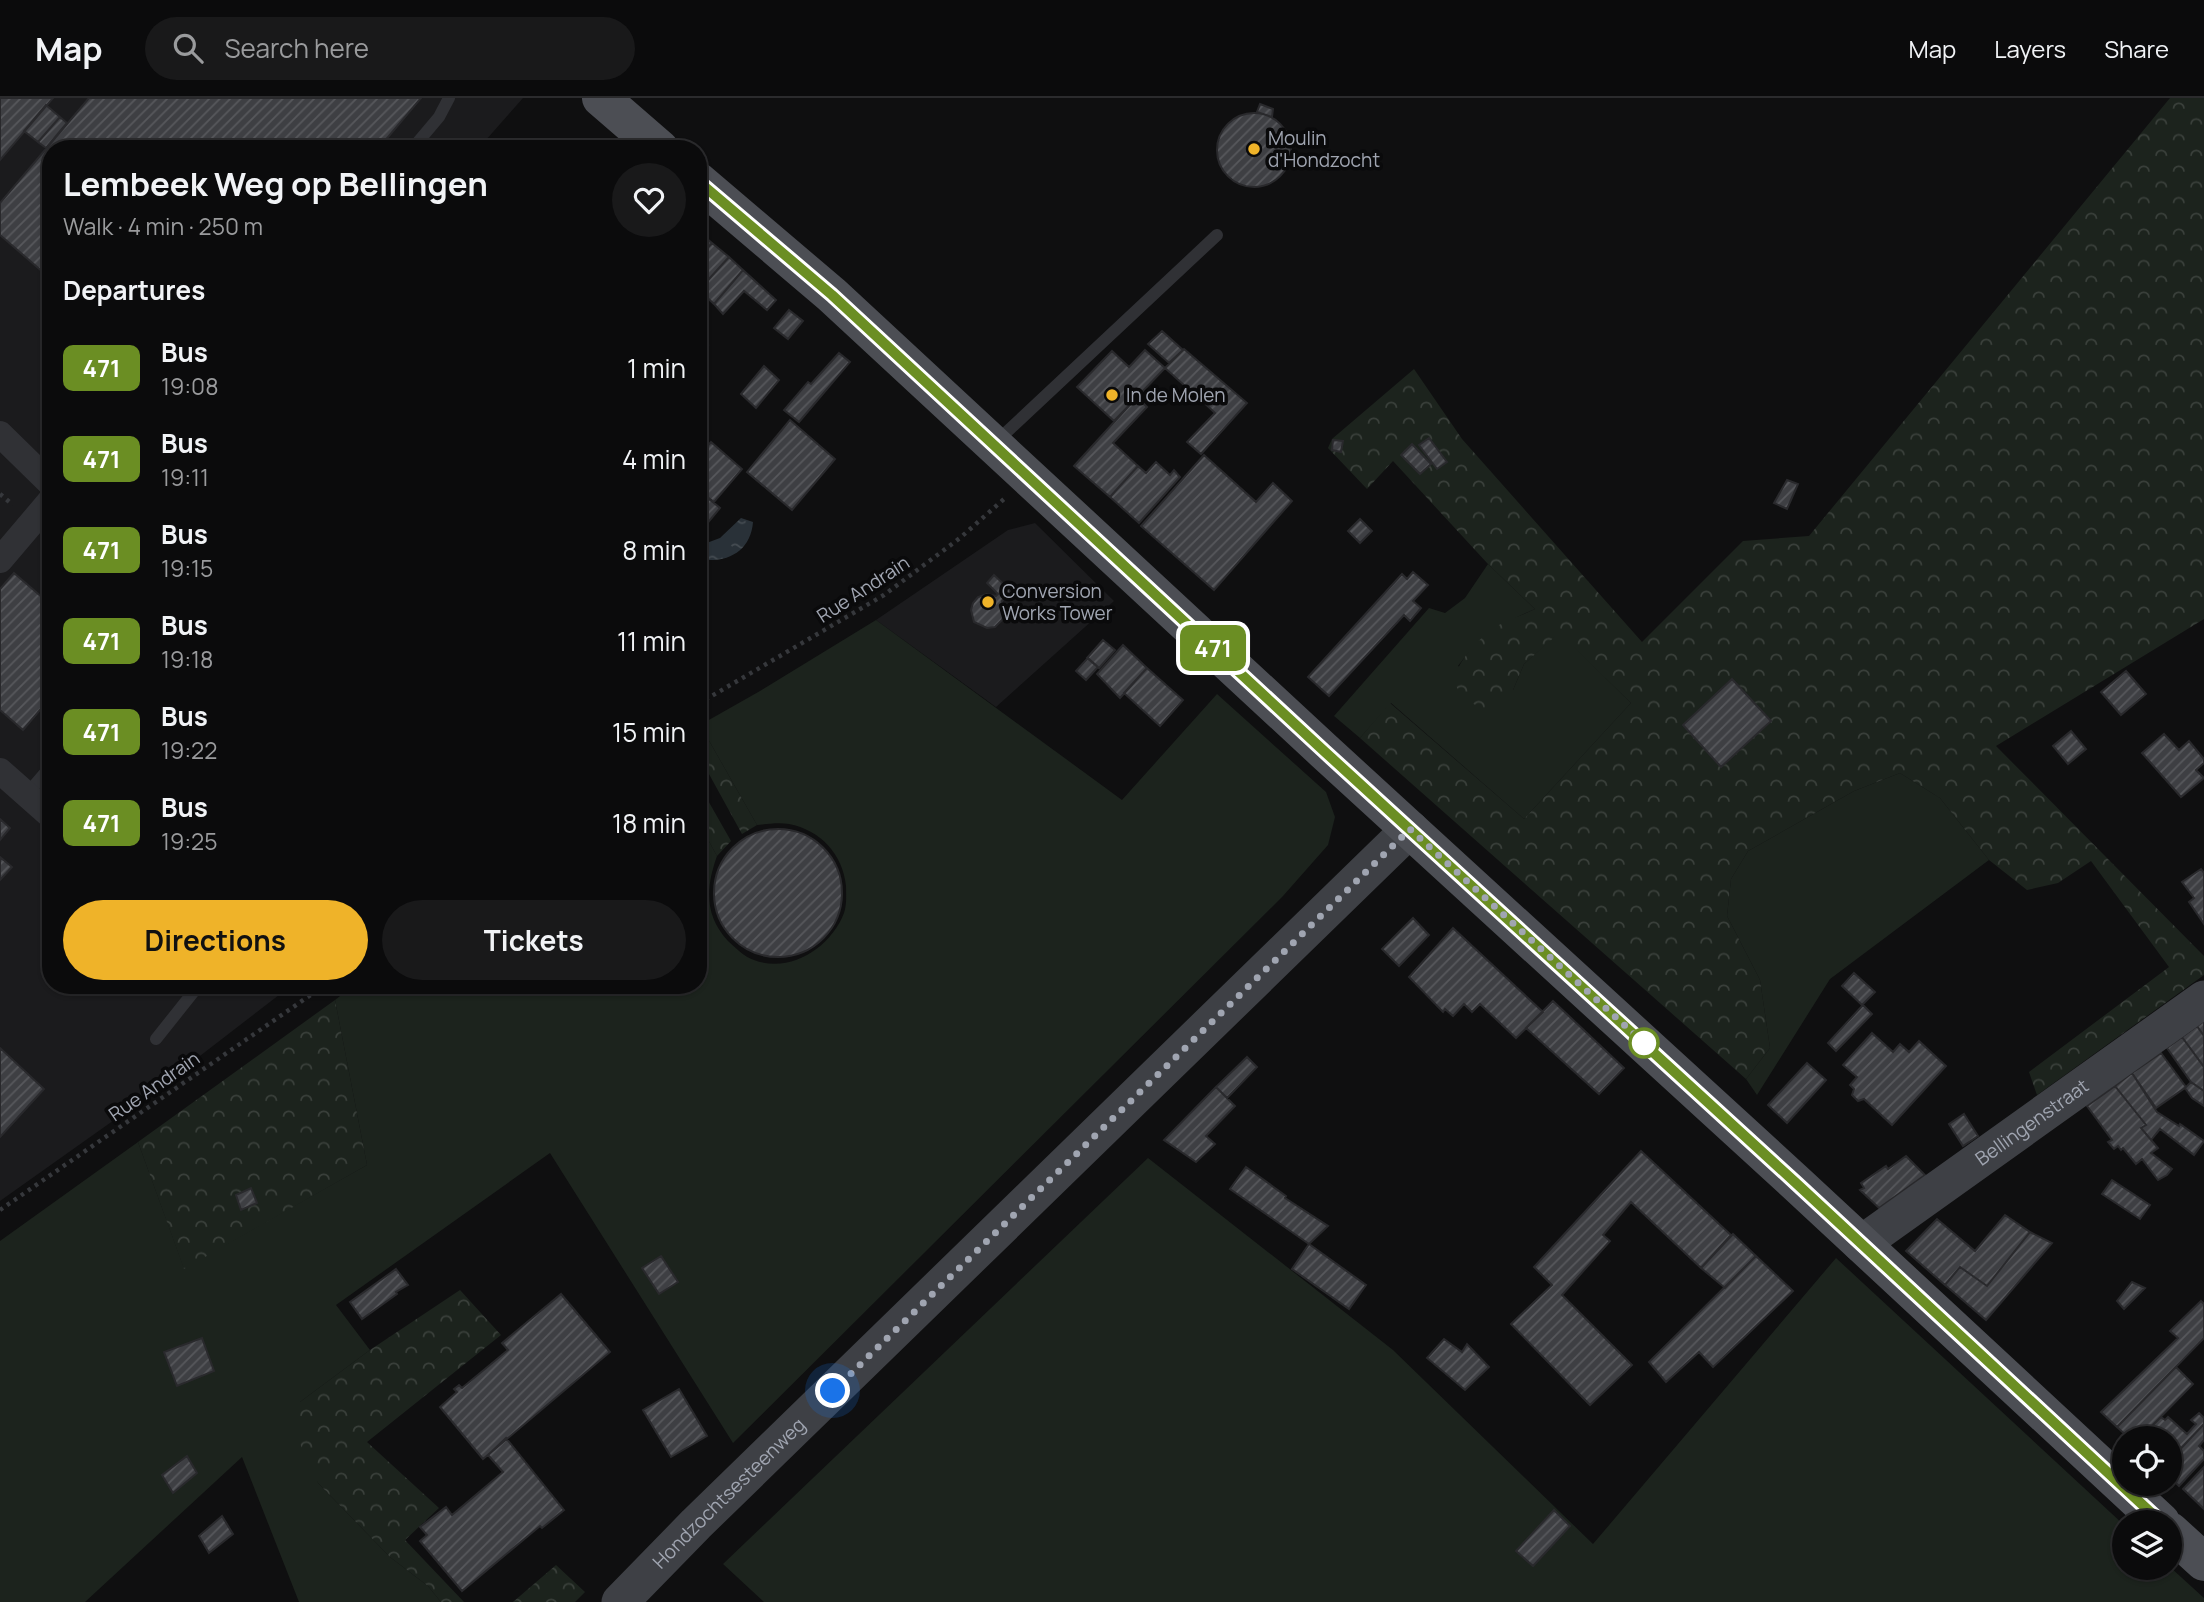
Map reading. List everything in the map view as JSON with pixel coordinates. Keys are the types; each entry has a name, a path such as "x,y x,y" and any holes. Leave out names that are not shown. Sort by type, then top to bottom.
{"main road":[{"path":"601,98 650,140"},
{"path":"707,189 832,295 2148,1510"},
{"name":"Hondzochtsesteenweg","path":"620,1602 716,1505 1410,829"},
{"name":"Bellingenstraat","path":"1861,1244 2204,999"},
{"path":"2182,1542 2204,1562"}],"street":[{"path":"0,434 42,475"},
{"path":"0,560 42,511"},
{"path":"0,771 42,808"}],"lane":[{"path":"420,140 439,117 449,98"},
{"path":"993,444 1217,235"},
{"path":"27,794 42,776"},
{"path":"156,1039 192,994"}],"path":[{"name":"Rue Andrain","path":"707,699 884,595 960,538 1028,477"},
{"name":"Rue Andrain","path":"0,1210 312,994"}],"shaded area":[{"path":"0,98 523,98 486,140 42,140 42,994 280,994 148,1096 0,1201"},
{"path":"1035,523 1114,601 996,707 876,620 1008,530"}],"green space":[{"path":"2170,98 2204,98 2204,619 1996,746 2204,956 2204,975 2037,1095 2029,1072 2169,967 2091,861 2058,883 2027,890 1989,860 1940,798 1900,773 1854,791 1748,851 1731,879 1727,916 1760,980 1770,1048 1746,1079 1360,738 1390,703 1524,819 1631,703 1559,633 1524,664 1505,702 1484,709 1463,699 1453,680 1471,649 1499,625 1535,609 1488,564 1393,461 1367,489 1328,448 1332,439 1414,369 1462,439 1642,642 1743,541 1809,536"},
{"path":"1488,564 1535,609 1492,631 1475,645 1458,666 1513,690 1524,664 1559,632 1631,703 1524,819 1391,703 1360,738 1334,716 1429,608 1445,613 1465,598"},
{"path":"876,620 1122,800 1217,694 1326,792 1335,817 1328,845 1283,896 733,1443 550,1153 336,1305 370,1350 300,1402 318,1483 390,1557 428,1586 441,1602 299,1602 242,1457 85,1602 0,1602 0,1241 138,1142 184,1268 367,1165 335,1000 343,994 707,994 707,838 717,856 709,890 711,911 728,941 747,957 768,963 795,960 820,947 830,937 845,910 844,874 835,854 820,838 800,827 785,823 757,825 707,737 707,721"},
{"path":"707,737 757,825 742,834 707,770"},
{"path":"1900,773 1940,798 1989,860 1830,979 1757,1095 1746,1079 1770,1048 1760,980 1727,916 1731,879 1748,851 1854,791"},
{"path":"707,799 731,841 717,856 707,838"},
{"path":"335,1000 367,1165 184,1269 138,1142"},
{"path":"1148,1158 1393,1350 1593,1544 1836,1258 2112,1514 2112,1580 2182,1578 2204,1598 2204,1602 764,1602 723,1564"},
{"path":"460,1290 501,1335 367,1442 439,1508 405,1540 464,1602 441,1602 428,1586 390,1557 318,1483 296,1435 300,1402 370,1350"},
{"path":"556,1565 585,1592 575,1602 513,1602"}],"water":[{"path":"741,518 753,522 748,539 739,551 725,558 708,560 707,543 720,538"}],"building":[{"path":"0,98 53,98 0,160"},
{"path":"89,98 421,98 386,140 53,140"},
{"path":"1260,104 1273,109 1272,117 1257,112"},
{"path":"46,105 60,117 38,142 24,131"},
{"name":"Moulin d'Hondzocht","path":"1254,113 1268,116 1280,124 1288,136 1291,150 1288,164 1280,176 1268,184 1254,187 1240,184 1228,176 1220,164 1217,150 1220,136 1228,124 1240,116"},
{"path":"60,117 67,123 53,140 42,140 42,145 38,142"},
{"path":"42,153 42,271 0,235 0,203"},
{"path":"712,243 729,257 707,281 707,248"},
{"path":"729,257 743,270 714,304 707,297 707,281"},
{"path":"743,270 776,300 767,310 744,291 723,314 714,304"},
{"path":"789,310 803,321 788,339 774,328"},
{"path":"1162,331 1183,350 1169,363 1148,344"},
{"path":"1184,349 1247,403 1201,454 1187,442 1215,413 1197,396 1195,398 1183,388 1185,386 1165,368"},
{"path":"1145,350 1165,368 1114,421 1077,387 1112,351 1129,367"},
{"path":"839,353 850,362 799,422 784,410 808,382 811,384"},
{"path":"764,366 779,380 756,408 741,394"},
{"path":"1137,397 1147,407 1113,443 1138,466 1110,497 1074,466"},
{"path":"790,420 835,459 792,510 747,472"},
{"path":"1429,438 1447,462 1437,469 1419,445"},
{"path":"1333,440 1343,441 1341,452 1332,450"},
{"path":"711,442 742,469 714,502 707,497 707,447"},
{"path":"1412,444 1431,464 1420,474 1401,455"},
{"path":"1204,455 1256,502 1273,483 1292,501 1214,590 1141,526"},
{"path":"1156,462 1170,475 1174,470 1180,477 1139,523 1110,497 1138,466 1146,473"},
{"path":"1787,480 1798,484 1787,509 1774,503"},
{"path":"707,497 720,508 707,524"},
{"path":"1360,519 1372,531 1360,543 1348,531"},
{"path":"1413,572 1428,585 1413,601 1421,608 1410,621 1404,615 1329,696 1308,677 1402,574 1407,579"},
{"path":"14,573 42,597 42,708 23,730 0,710 0,589"},
{"name":"Conversion Works Tower","path":"994,575 1011,591 1002,601 1005,611 1002,620 995,627 987,628 974,622 971,610 978,597 998,594 987,583"},
{"path":"1103,640 1115,650 1099,668 1087,658"},
{"path":"1123,645 1147,668 1120,698 1097,674"},
{"path":"1088,658 1098,667 1086,680 1076,671"},
{"path":"1147,668 1183,700 1160,726 1124,693"},
{"path":"2126,671 2146,694 2121,715 2101,692"},
{"path":"1732,679 1771,721 1721,767 1683,725"},
{"path":"2071,731 2086,749 2068,764 2053,746"},
{"path":"2164,734 2179,750 2189,741 2204,759 2204,763 2196,770 2204,778 2181,797 2142,753"},
{"path":"0,819 10,828 0,840"},
{"path":"778,829 803,834 823,848 837,868 842,893 837,918 823,938 803,952 778,957 753,952 733,938 719,918 714,893 719,868 733,848 753,834"},
{"path":"0,857 12,867 0,880"},
{"path":"2201,869 2204,873 2204,924 2189,902 2194,898 2182,882"},
{"path":"1413,918 1429,935 1399,966 1382,949"},
{"path":"1453,928 1543,1012 1516,1038 1480,1004 1472,1012 1464,1004 1453,1016 1445,1009 1443,1012 1409,977"},
{"path":"1854,973 1875,992 1862,1005 1842,986"},
{"path":"1553,1001 1624,1068 1599,1094 1526,1028"},
{"path":"1863,1005 1872,1014 1836,1051 1828,1043"},
{"path":"2204,1021 2204,1036 2197,1026"},
{"path":"2197,1026 2204,1036 2204,1067 2182,1037"},
{"path":"1872,1033 1893,1052 1900,1044 1909,1052 1919,1041 1946,1066 1892,1125 1864,1099 1858,1101 1852,1095 1854,1089 1850,1085 1857,1077 1843,1065"},
{"path":"2182,1037 2204,1067 2204,1091 2191,1082 2167,1048"},
{"path":"0,1048 44,1089 0,1137"},
{"path":"2161,1053 2186,1087 2191,1082 2204,1091 2204,1106 2192,1098 2185,1088 2156,1108 2132,1073"},
{"path":"1247,1057 1257,1067 1227,1098 1216,1087"},
{"path":"1807,1063 1826,1080 1787,1123 1768,1105"},
{"path":"2132,1073 2157,1112 2204,1141 2194,1155 2160,1129 2151,1140 2141,1128 2146,1125 2115,1086"},
{"path":"2115,1086 2146,1125 2141,1128 2158,1148 2151,1153 2172,1169 2158,1180 2142,1159 2136,1164 2123,1148 2121,1150 2118,1146 2114,1149 2108,1142 2112,1140 2087,1106"},
{"path":"1216,1087 1235,1106 1206,1136 1215,1144 1196,1162 1164,1140"},
{"path":"1964,1114 1978,1136 1963,1146 1949,1124"},
{"path":"1641,1151 1731,1235 1701,1268 1631,1202 1603,1235 1610,1241 1562,1295 1632,1365 1590,1405 1511,1324 1552,1285 1534,1267"},
{"path":"1906,1156 1925,1175 1879,1208 1860,1190 1864,1188 1861,1183"},
{"path":"1246,1167 1286,1196 1285,1198 1328,1226 1309,1244 1230,1189"},
{"path":"2112,1180 2150,1205 2140,1219 2102,1194"},
{"path":"251,1188 257,1203 241,1210 236,1195"},
{"path":"2005,1215 2030,1232 1987,1286 1960,1267 1945,1285 1906,1251 1937,1219 1975,1251"},
{"path":"2030,1232 2052,1243 1986,1320 1945,1285 1960,1267 1987,1286"},
{"path":"1733,1234 1756,1256 1725,1288 1701,1268"},
{"path":"1309,1244 1366,1285 1349,1309 1292,1269"},
{"path":"661,1256 678,1282 659,1294 642,1268"},
{"path":"1756,1256 1793,1291 1713,1367 1699,1352 1666,1382 1649,1362"},
{"path":"396,1269 408,1285 362,1319 350,1302"},
{"path":"2132,1282 2145,1288 2124,1309 2117,1301"},
{"path":"561,1294 610,1352 483,1459 440,1407 457,1392 454,1389 459,1385 462,1388 508,1350 502,1343"},
{"path":"2201,1301 2204,1304 2204,1338 2116,1426 2101,1412 2178,1338 2170,1331"},
{"path":"202,1338 214,1371 177,1386 164,1352"},
{"path":"1444,1339 1462,1352 1467,1344 1489,1367 1465,1390 1427,1358"},
{"path":"2176,1367 2193,1384 2152,1426 2118,1426"},
{"path":"679,1389 707,1436 671,1457 643,1410"},
{"path":"2199,1413 2204,1418 2204,1424 2182,1447 2182,1430 2187,1434 2196,1424 2191,1420"},
{"path":"2161,1417 2165,1420 2168,1417 2178,1426 2152,1426"},
{"path":"2204,1424 2204,1440 2199,1446 2204,1451 2204,1459 2182,1483 2182,1447"},
{"path":"506,1438 564,1510 542,1528 540,1526 462,1591 420,1541 427,1535 420,1527 446,1507 452,1515 503,1472 488,1455"},
{"path":"187,1456 197,1473 173,1493 162,1475"},
{"path":"2204,1467 2204,1509 2183,1489"},
{"path":"1554,1510 1570,1526 1533,1566 1516,1551"},
{"path":"222,1516 233,1534 209,1553 199,1536"}],"bus line":[{"name":"471","path":"707,189 832,295 2148,1510"}],"place":[{"name":"Moulin d'Hondzocht","path":"1254,149"},
{"name":"In de Molen","path":"1112,395"},
{"name":"Conversion Works Tower","path":"988,602"}],"route":[{"path":"833,1391 1410,829 1644,1043"}]}
